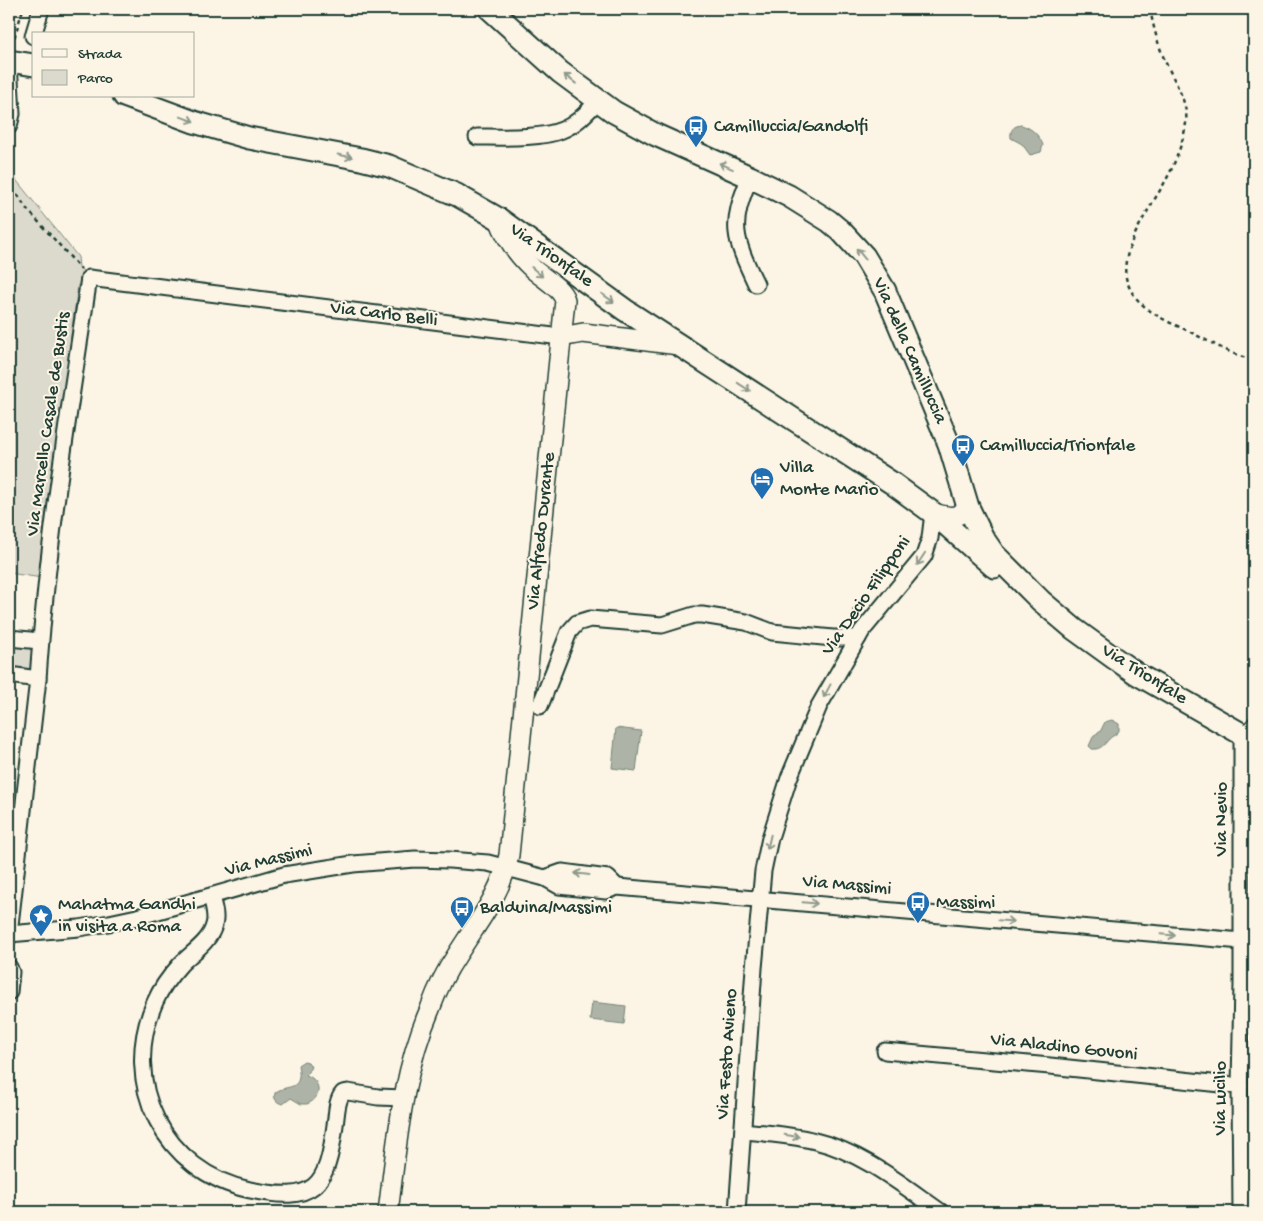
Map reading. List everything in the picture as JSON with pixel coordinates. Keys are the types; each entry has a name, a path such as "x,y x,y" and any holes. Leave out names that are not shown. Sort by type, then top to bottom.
{"main road":[{"name":"Via della Camilluccia","path":"490,9 537,53 614,112 656,135 750,177 795,200 829,221 851,242 872,269 890,301 949,444 968,507"},
{"path":"9,57 32,65"},
{"name":"Via Trionfale","path":"129,98 194,122 249,138 353,157 389,166 443,189 498,220 626,310 892,483 933,512 984,560 1041,601 1074,629 1126,667 1250,731"},
{"name":"Via Trionfale","path":"968,507 989,548 1041,601"}],"street":[{"path":"34,32 41,9"},
{"path":"9,57 12,114 9,126"},
{"path":"477,137 538,135 557,132 577,122 598,101"},
{"path":"750,177 738,208 736,226 738,243 756,284"},
{"name":"Via Alfredo Durante","path":"388,1212 404,1098 412,1061 430,1008 457,954 494,900 506,868 536,597 565,298 517,252 498,220"},
{"name":"Via Carlo Belli","path":"89,278 561,337 583,333 679,345"},
{"name":"Via Marcello Casale de Bustis","path":"9,934 38,679 40,641 62,462 89,278"},
{"name":"Via Trionfale","path":"933,512 945,517 956,517 962,515 968,507"},
{"name":"Via Decio Filipponi","path":"761,899 763,871 770,838 789,778 819,706 858,638 924,556 930,538 933,512"},
{"path":"540,706 569,632 578,623 590,619 662,625 694,615 702,615 746,622 772,632 833,638 858,638"},
{"path":"9,638 40,641"},
{"path":"9,675 38,679"},
{"name":"Via Nevio","path":"1242,941 1250,731"},
{"name":"Via Massimi","path":"9,934 79,928 109,923 284,875 353,864 414,859 474,861 544,878 559,886 606,891 617,887 1242,941"},
{"path":"211,896 215,914 215,924 212,933 179,966 163,987 149,1016 144,1045 144,1080 152,1111 167,1137 183,1156 199,1170 232,1185 281,1195 301,1193 316,1186 325,1173 333,1142 338,1101 343,1093 404,1098"},
{"name":"Via Festo Avieno","path":"737,1212 754,968 761,899"},
{"name":"Via Lucilio","path":"1240,1212 1242,941"},
{"path":"9,967 11,972 9,992"},
{"name":"Via Aladino Govoni","path":"884,1051 1240,1086"},
{"path":"743,1131 800,1137 830,1146 881,1171 941,1212"}],"path":[{"path":"9,57 23,9"},
{"path":"1150,9 1153,26 1163,57 1187,112 1186,125 1168,178 1133,239 1126,258 1127,283 1135,298 1152,312 1172,324 1240,357 1254,359"},
{"path":"9,182 26,208 89,278"},
{"path":"853,611 858,604 867,610"}],"green space":[{"path":"9,171 78,257 79,267 89,278 78,285 62,428 42,578 9,573"},
{"path":"14,645 31,649 33,656 31,671 9,674 9,646"}],"shaded area":[{"path":"1021,125 1035,132 1043,145 1041,152 1030,155 1022,144 1011,138 1013,129"},
{"path":"1112,720 1119,724 1117,734 1102,747 1092,749 1089,746 1094,735 1100,732 1105,722"},
{"path":"616,728 641,731 636,771 612,768"},
{"path":"592,1002 626,1006 624,1024 590,1020"},
{"path":"304,1061 308,1062 311,1067 306,1075 311,1077 317,1085 318,1094 316,1098 307,1104 301,1104 291,1098 283,1104 279,1103 275,1099 275,1093 296,1084 299,1074 298,1065"}],"place":[{"name":"Camilluccia/Gandolfi","path":"696,148"},
{"name":"Camilluccia/Trionfale","path":"963,467"},
{"name":"Villa Monte Mario","path":"762,500"},
{"name":"Massimi","path":"918,924"},
{"name":"Balduina/Massimi","path":"462,929"},
{"name":"Mahatma Gandhi in visita a Roma","path":"41,937"}]}
